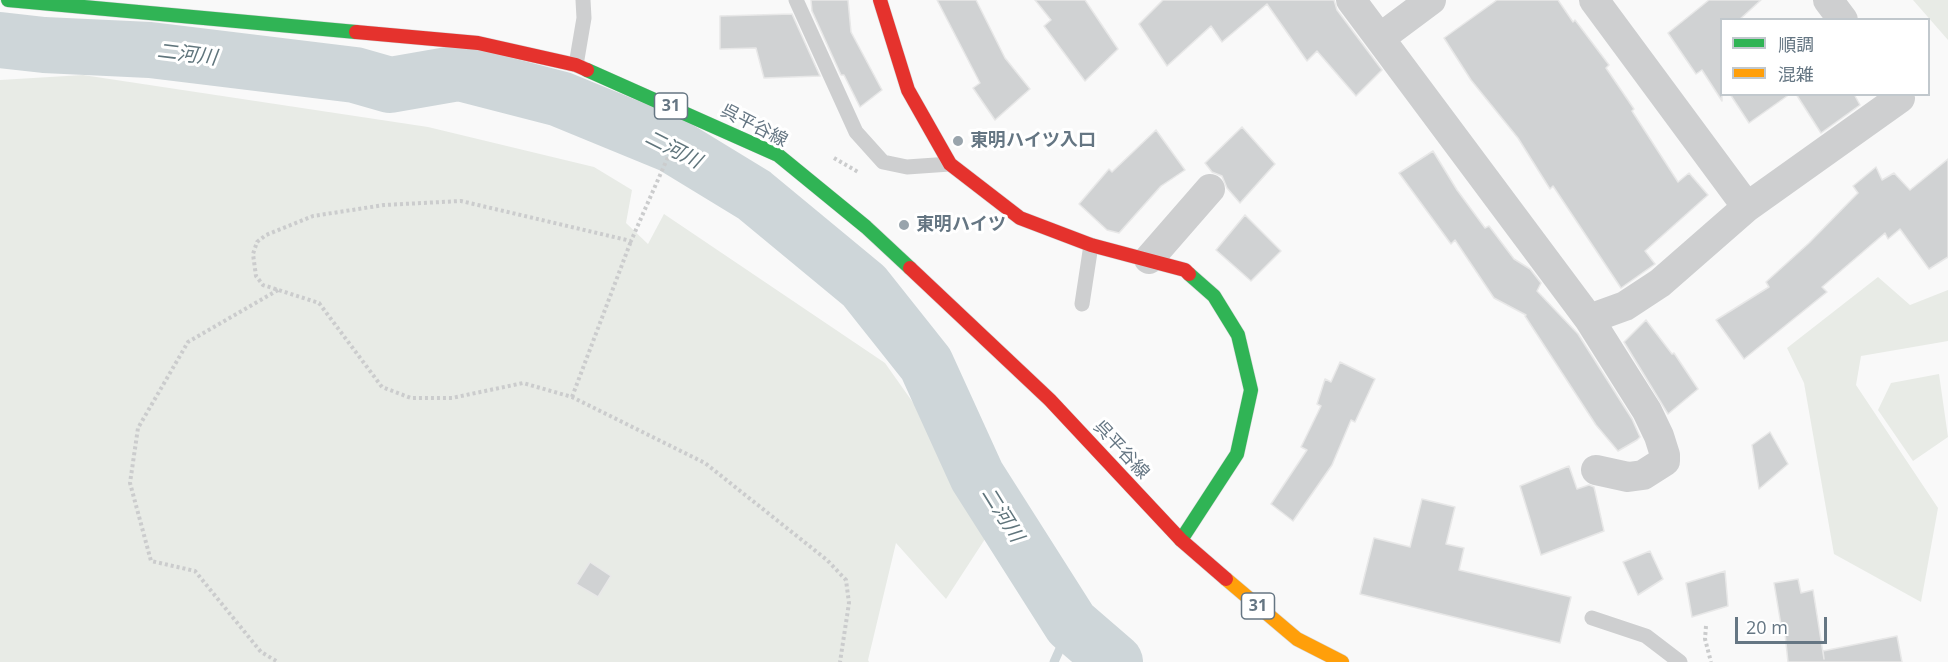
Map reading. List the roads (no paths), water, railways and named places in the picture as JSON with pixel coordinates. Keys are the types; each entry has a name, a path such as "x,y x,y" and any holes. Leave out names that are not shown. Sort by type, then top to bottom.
{"main road":[{"name":"呉平谷線","path":"8,0 478,43 576,65 778,155 866,226 1050,400 1181,540 1297,639 1342,662"},
{"path":"880,0 908,90 950,164 1020,218 1091,245 1185,270 1214,296 1238,335 1251,390 1237,454 1181,540"}],"street":[{"path":"1352,0 1589,318 1647,411 1659,436 1665,460 1643,475 1628,477 1596,470"},
{"path":"1380,38 1431,0"},
{"path":"1594,0 1747,207"},
{"path":"1828,0 1842,18"},
{"path":"1589,318 1625,306 1660,283 1747,207 1900,99 1898,96"},
{"path":"1149,259 1210,189"}],"lane":[{"path":"576,65 584,18 583,0"},
{"path":"796,0 856,132 883,162 907,168 950,164"},
{"path":"1082,304 1091,245"},
{"path":"1592,618 1646,636 1680,662"}],"waterway":[{"name":"二河川","path":"0,40 44,45 150,50 355,75 390,85 459,73 560,99 672,145 754,195 864,286 926,364 977,476 1071,624 1115,662"},
{"path":"1054,662 1071,624"}],"place":[{"name":"東明ハイツ入口","path":"958,141"},
{"name":"東明ハイツ","path":"904,225"}]}
